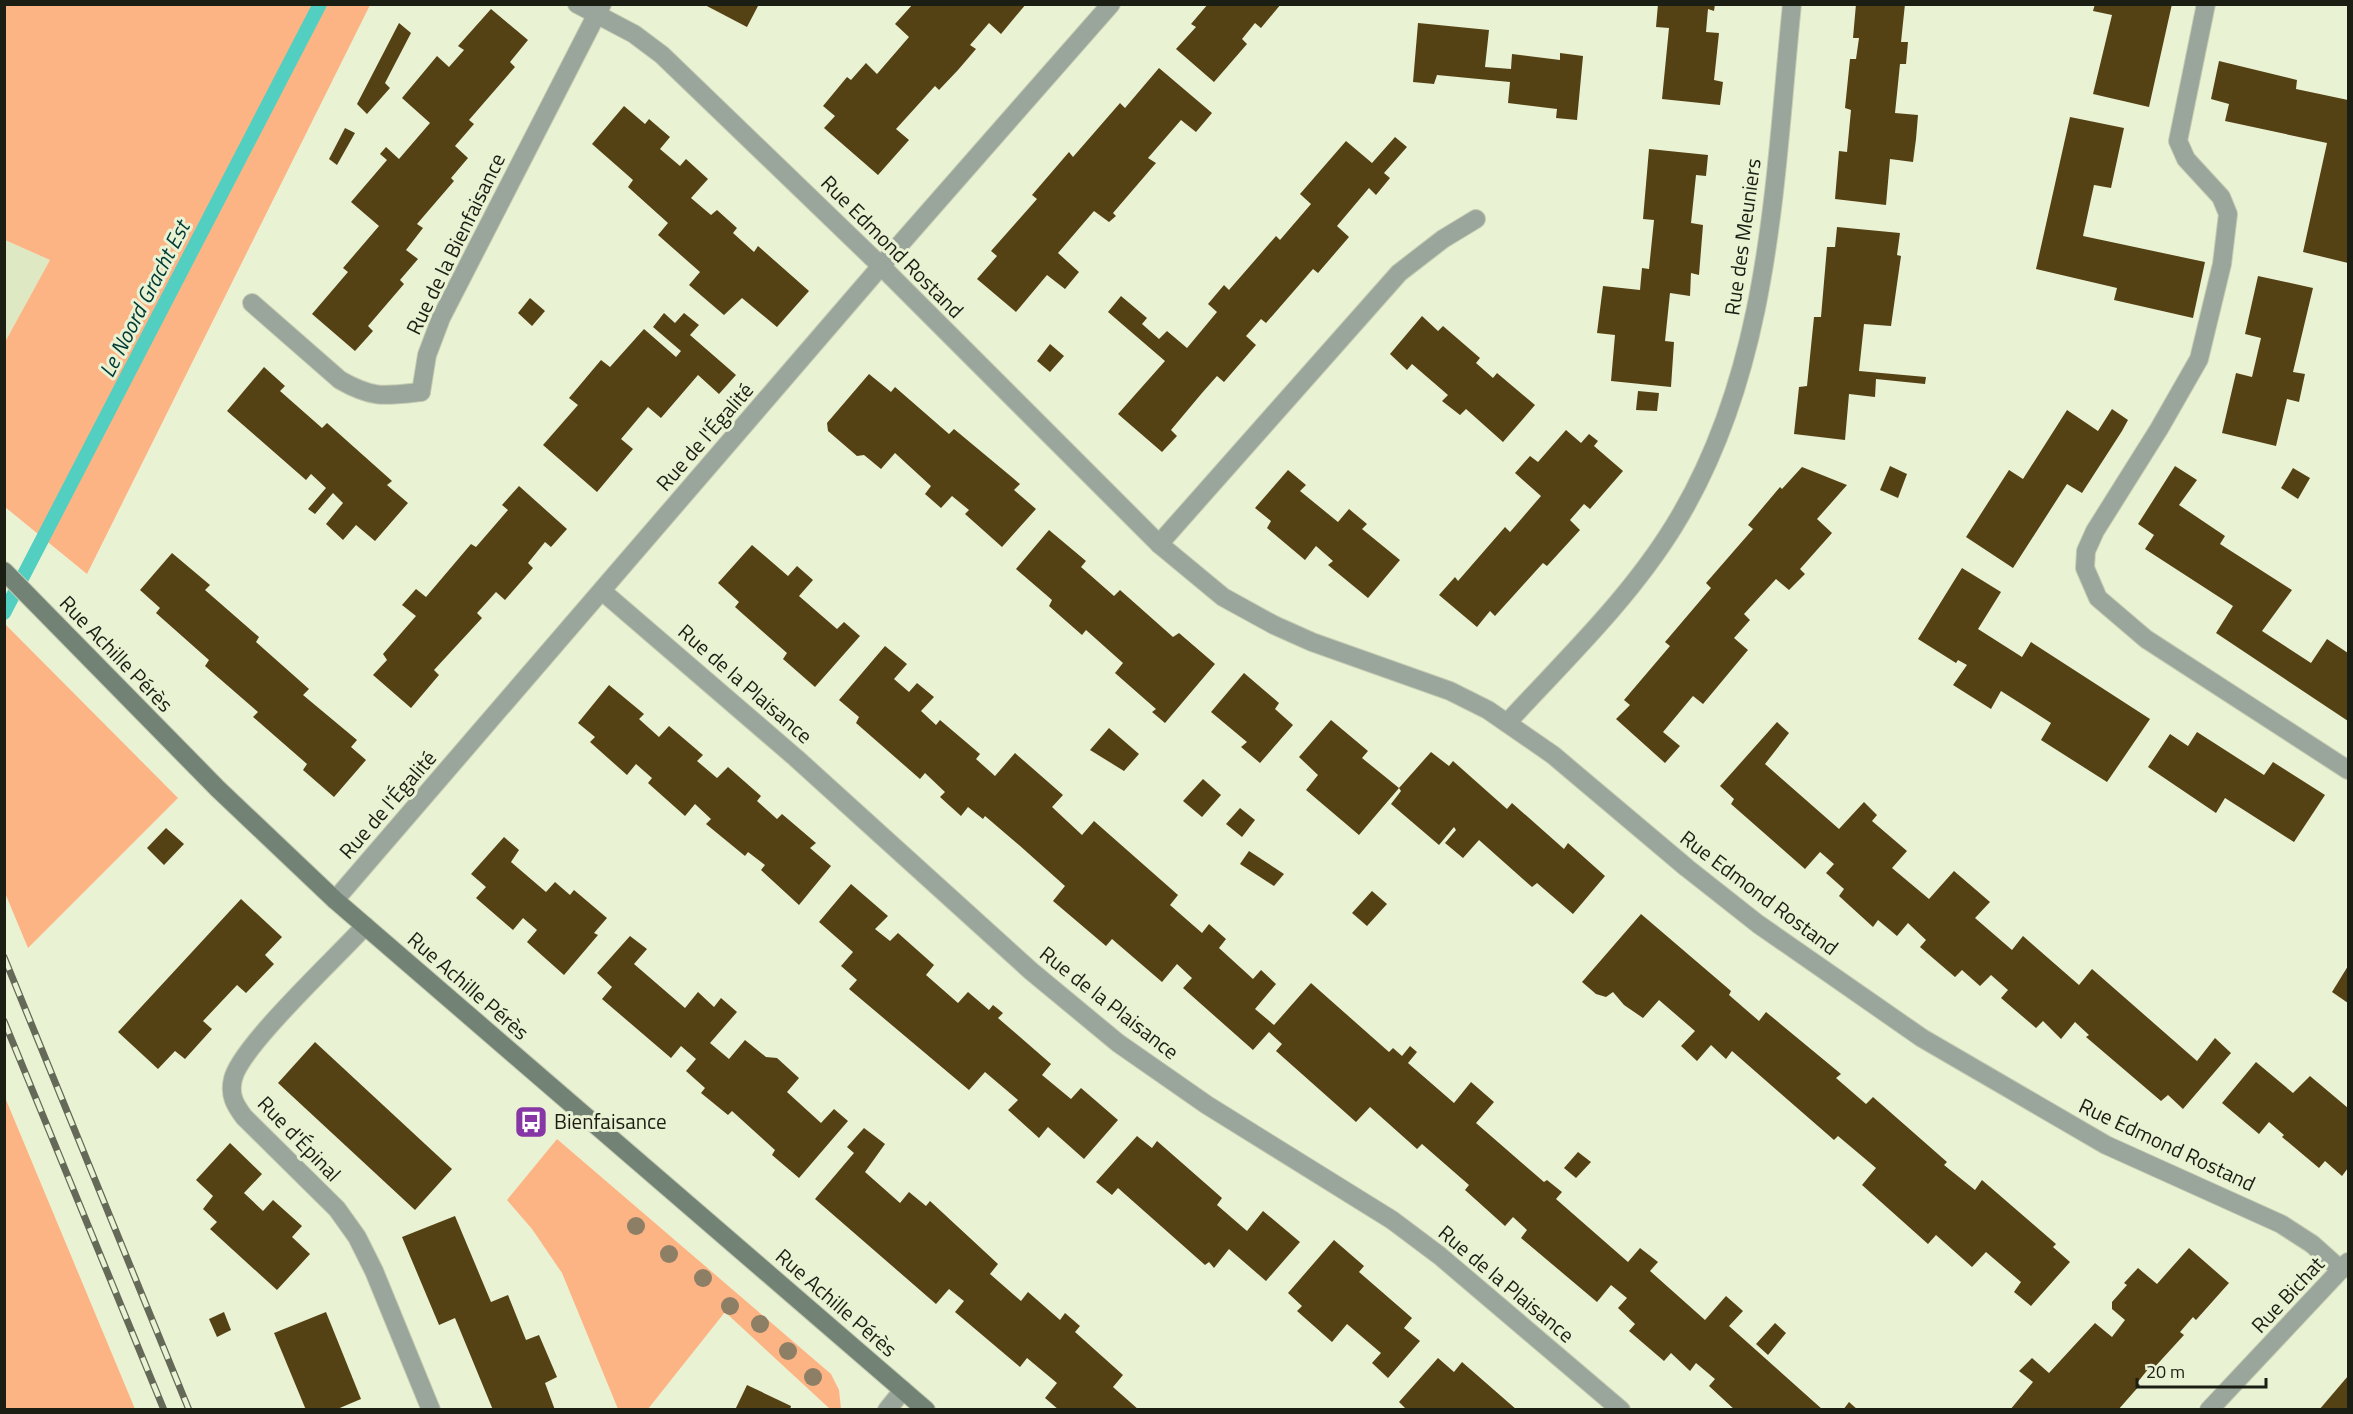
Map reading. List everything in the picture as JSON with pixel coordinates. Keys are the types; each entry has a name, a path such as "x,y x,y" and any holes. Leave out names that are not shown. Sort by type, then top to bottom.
{"street":[{"name":"Rue Edmond Rostand","path":"577,4 599,9 663,55 881,266 1159,544 1208,587 1265,621 1312,642 1450,691 1507,723 1553,754 1686,868 1758,924 1922,1038 2106,1145 2281,1224 2345,1266"},
{"name":"Rue de l'Égalité","path":"335,900 881,266 1111,4"},
{"name":"Rue des Meuniers","path":"1507,723 1636,580 1674,526 1718,438 1740,378 1763,281 1792,4"},
{"path":"2206,4 2178,141 2186,159 2221,197 2228,214 2222,264 2199,359 2160,429 2095,531 2086,551 2085,568 2098,598 2146,639 2349,770"},
{"name":"Rue de la Bienfaisance","path":"252,303 340,380 355,389 382,396 421,392 427,355 441,318 599,9"},
{"path":"1159,544 1399,273 1443,239 1476,219"},
{"name":"Rue Achille Pérès","path":"4,572 226,798 335,900 926,1410"},
{"name":"Rue de la Plaisance","path":"602,591 782,745 1023,964 1111,1037 1207,1105 1392,1220 1440,1256 1621,1410"},
{"name":"Rue d'Épinal","path":"365,926 247,1050 233,1078 231,1093 235,1105 244,1117 337,1209 357,1237 431,1410"},
{"name":"Rue Bichat","path":"2209,1410 2345,1266"},
{"path":"886,1410 903,1390"}],"shaded area":[{"path":"4,5 370,5 87,574 5,507 5,342 50,260 5,240"},
{"path":"5,240 50,260 5,342"},
{"path":"4,623 178,798 28,948 5,893"},
{"path":"4,1095 9,1107 135,1409 5,1409"},
{"path":"557,1139 831,1374 839,1390 841,1409 830,1409 725,1312 648,1409 618,1409 562,1273 532,1229 507,1200"}],"building":[{"path":"703,4 759,4 747,27"},
{"path":"913,4 1026,4 1001,34 989,23 970,45 976,49 958,70 939,90 935,86 896,129 909,140 878,175 824,128 835,116 823,106 847,77 851,80 866,63 877,74 909,37 895,24"},
{"path":"1208,4 1281,4 1261,28 1255,23 1242,39 1247,44 1214,82 1176,49 1196,27 1191,24"},
{"path":"1658,4 1715,4 1714,11 1708,9 1706,32 1719,33 1714,80 1723,82 1720,105 1662,99 1669,28 1656,27"},
{"path":"1856,4 1905,4 1901,42 1908,42 1906,64 1900,64 1895,113 1918,115 1916,139 1913,162 1890,159 1886,205 1835,199 1839,151 1847,152 1851,110 1845,108 1850,59 1856,59 1859,38 1853,38"},
{"path":"2095,4 2172,4 2149,107 2093,94 2112,15 2093,11"},
{"path":"491,9 528,40 510,62 515,67 469,120 474,124 455,146 468,158 451,178 454,181 417,224 423,228 406,250 418,259 400,280 404,284 368,326 373,331 355,351 312,314 348,272 343,268 379,226 351,202 387,160 380,154 386,147 399,159 430,123 402,98 437,56 449,67 464,50 458,46"},
{"path":"399,23 411,33 385,83 390,88 367,114 357,104"},
{"path":"1418,23 1489,30 1485,67 1511,69 1512,54 1560,60 1560,53 1583,56 1577,120 1556,118 1557,109 1508,103 1510,82 1437,75 1434,84 1413,82"},
{"path":"2219,61 2297,80 2296,89 2348,100 2348,263 2303,252 2327,143 2225,121 2229,104 2211,99"},
{"path":"1159,68 1212,113 1196,132 1181,120 1148,158 1156,163 1113,213 1116,216 1109,222 1094,211 1058,253 1079,272 1065,289 1047,275 1016,312 977,279 997,256 991,251 1037,199 1032,195 1069,152 1073,157 1120,103 1125,108"},
{"path":"624,106 645,124 649,119 670,137 660,149 680,166 686,159 708,179 691,198 711,215 717,210 737,228 733,233 754,252 758,246 809,291 777,327 742,298 724,315 689,285 700,272 658,235 668,223 628,187 633,180 592,144"},
{"path":"2070,117 2124,128 2111,188 2094,185 2083,236 2205,262 2193,318 2114,300 2117,288 2036,269"},
{"path":"345,128 355,133 337,165 329,159"},
{"path":"1395,137 1407,147 1384,173 1390,178 1376,195 1369,188 1337,226 1349,237 1318,273 1313,269 1266,323 1261,319 1246,336 1256,345 1224,382 1217,376 1202,393 1171,430 1177,436 1162,452 1118,414 1165,361 1108,312 1121,296 1147,318 1142,324 1159,339 1167,331 1187,348 1217,312 1208,304 1224,285 1229,290 1276,236 1280,240 1311,204 1300,194 1346,141 1372,163"},
{"path":"1649,149 1708,155 1706,176 1696,175 1691,223 1703,225 1699,275 1691,273 1690,296 1670,293 1665,341 1674,342 1671,387 1611,381 1615,335 1597,333 1603,286 1640,290 1642,268 1649,269 1654,220 1643,219"},
{"path":"1837,227 1900,233 1897,255 1901,256 1891,326 1864,324 1859,371 1926,377 1925,384 1876,379 1875,397 1849,394 1845,440 1794,434 1799,387 1807,386 1814,317 1821,317 1827,247 1835,247"},
{"path":"2258,276 2313,288 2293,372 2305,374 2299,402 2287,399 2276,446 2222,433 2236,373 2252,377 2261,338 2245,334"},
{"path":"530,298 545,311 532,326 518,313"},
{"path":"664,313 675,323 684,313 699,325 690,335 736,375 719,394 698,375 661,418 648,407 621,439 633,449 597,492 543,445 578,405 569,398 601,360 610,367 644,329 676,357 681,351 653,327"},
{"path":"1422,316 1438,331 1443,326 1480,358 1476,363 1493,378 1497,373 1535,405 1503,442 1466,409 1460,415 1442,401 1448,395 1412,364 1407,370 1390,354"},
{"path":"1050,344 1064,356 1050,372 1037,361"},
{"path":"264,367 285,386 280,391 322,428 327,423 392,481 387,485 408,503 375,541 356,525 343,540 326,524 343,503 333,493 315,514 308,509 326,488 311,474 306,480 227,411"},
{"path":"869,374 891,392 895,387 949,434 954,429 1020,484 1014,490 1036,509 1002,547 965,514 969,510 952,496 941,508 925,494 931,486 895,453 881,469 864,455 857,456 828,431 827,423"},
{"path":"1638,391 1659,393 1657,411 1636,410"},
{"path":"2112,409 2128,420 2122,431 2082,493 2067,484 2013,568 1966,537 2009,470 2023,479 2067,410 2098,431"},
{"path":"1566,430 1581,443 1589,434 1598,441 1594,446 1623,471 1590,509 1584,504 1570,520 1580,530 1547,566 1543,563 1495,616 1490,611 1477,627 1439,595 1455,577 1458,581 1505,527 1510,532 1541,496 1515,473 1530,456 1538,462"},
{"path":"1890,466 1907,474 1898,498 1880,490"},
{"path":"2175,466 2197,480 2179,505 2225,536 2220,544 2292,590 2262,631 2311,663 2327,639 2348,653 2348,721 2216,633 2233,606 2145,549 2154,535 2138,524"},
{"path":"1802,467 1847,485 1817,519 1832,533 1800,569 1805,574 1789,590 1776,579 1744,614 1750,620 1734,638 1748,650 1703,704 1693,696 1663,732 1680,746 1665,763 1616,719 1630,705 1624,700 1670,646 1665,642 1711,588 1706,583 1753,529 1748,525 1780,487 1782,489"},
{"path":"2293,468 2310,478 2298,499 2281,488"},
{"path":"1288,470 1306,485 1300,491 1338,522 1349,509 1367,524 1362,529 1400,560 1368,598 1328,565 1333,561 1316,546 1305,560 1267,528 1271,521 1255,508"},
{"path":"519,486 567,529 551,547 545,542 528,563 533,568 505,600 496,592 477,613 482,618 434,670 439,675 411,708 373,675 387,660 383,654 416,616 402,605 416,589 426,597 471,544 476,547 508,510 502,505"},
{"path":"1049,530 1086,561 1081,567 1114,596 1120,590 1173,637 1179,633 1215,664 1165,723 1152,712 1156,709 1115,673 1123,663 1086,630 1082,635 1066,621 1049,606 1052,600 1016,569"},
{"path":"752,545 788,576 797,566 813,580 799,596 837,629 844,622 860,636 815,687 783,659 787,653 735,607 739,602 718,583"},
{"path":"172,553 210,585 205,590 259,637 256,642 309,689 303,695 357,740 351,747 366,760 334,797 303,770 307,764 253,717 258,712 205,666 209,660 156,613 160,608 140,590"},
{"path":"1962,568 2001,592 1978,629 2022,657 2031,642 2150,719 2107,782 2041,740 2051,723 2001,691 1991,709 1953,685 1967,665 1958,660 1956,663 1918,639"},
{"path":"885,646 907,664 894,679 909,692 917,683 934,697 921,711 936,725 940,720 980,754 976,759 995,776 1015,753 1063,795 1052,807 1082,835 1094,821 1178,895 1170,905 1202,933 1209,924 1226,939 1219,948 1253,979 1261,970 1276,984 1255,1009 1274,1025 1311,983 1389,1052 1393,1048 1402,1056 1410,1046 1417,1052 1408,1063 1454,1103 1471,1082 1494,1102 1476,1123 1544,1182 1547,1180 1562,1192 1556,1199 1628,1262 1640,1248 1658,1262 1650,1271 1705,1320 1726,1296 1743,1311 1729,1326 1823,1410 1735,1410 1709,1386 1715,1379 1696,1363 1690,1371 1671,1353 1664,1361 1629,1331 1635,1324 1618,1308 1627,1298 1611,1285 1597,1302 1521,1238 1527,1230 1513,1217 1505,1226 1465,1190 1469,1185 1422,1144 1417,1149 1370,1107 1356,1122 1276,1051 1282,1044 1269,1032 1253,1050 1183,988 1192,978 1177,964 1162,982 1112,939 1106,946 1053,901 1065,886 985,816 983,819 968,807 961,816 940,797 945,792 925,773 920,779 856,723 859,717 839,700"},
{"path":"1244,673 1279,703 1275,709 1293,725 1260,763 1241,747 1247,742 1211,712"},
{"path":"609,685 644,714 639,719 659,737 669,726 703,755 697,761 717,778 728,767 761,796 757,801 777,819 782,814 816,843 810,848 831,866 799,905 761,870 765,865 748,852 745,856 706,824 711,819 695,804 685,816 648,783 652,778 636,764 627,775 590,742 595,737 578,723"},
{"path":"1331,720 1368,751 1362,758 1399,788 1359,835 1306,790 1318,775 1299,757"},
{"path":"1777,722 1789,733 1765,764 1839,829 1864,802 1877,815 1872,821 1907,851 1892,868 1929,899 1954,871 1990,902 1975,918 2012,950 2023,936 2079,985 2092,969 2197,1061 2215,1038 2231,1053 2183,1109 2168,1095 2161,1101 2086,1037 2089,1035 2075,1022 2061,1039 2043,1021 2036,1028 2001,998 2008,990 1991,975 1980,986 1962,970 1955,977 1920,947 1926,940 1908,923 1897,936 1878,920 1873,927 1839,896 1844,889 1826,873 1834,864 1820,852 1805,869 1731,804 1734,799 1720,786"},
{"path":"1109,728 1139,754 1124,771 1090,750"},
{"path":"2197,732 2264,775 2273,762 2325,795 2294,842 2225,798 2216,813 2148,767 2170,734 2188,746"},
{"path":"1431,752 1449,766 1453,761 1507,809 1512,803 1564,849 1568,843 1605,876 1573,914 1537,883 1532,887 1479,840 1463,858 1445,843 1456,830 1454,827 1439,845 1391,804 1401,791 1399,788"},
{"path":"1203,779 1221,795 1202,817 1183,801"},
{"path":"1240,808 1255,820 1242,837 1226,824"},
{"path":"166,828 184,844 164,865 147,848"},
{"path":"504,837 519,850 511,862 546,892 555,882 570,895 574,890 607,918 594,933 598,935 564,975 527,942 537,930 523,918 513,930 476,898 486,887 471,874"},
{"path":"1249,851 1284,874 1274,886 1240,864"},
{"path":"851,884 888,916 875,929 890,941 898,933 934,965 926,975 958,1003 968,992 989,1010 993,1005 1003,1013 998,1018 1051,1064 1042,1075 1071,1099 1081,1088 1118,1120 1084,1159 1048,1127 1039,1138 1008,1110 1018,1100 985,1072 969,1090 849,989 857,980 841,966 853,952 819,922"},
{"path":"1372,891 1387,904 1367,926 1352,913"},
{"path":"241,899 282,937 265,955 274,964 246,993 237,985 203,1021 212,1029 185,1059 175,1051 158,1069 118,1032"},
{"path":"1641,914 1731,991 1729,995 1759,1021 1766,1012 1841,1074 1836,1078 1866,1104 1873,1097 1947,1162 1944,1165 1975,1190 1982,1180 2056,1244 2053,1247 2070,1262 2031,1306 2014,1292 2021,1282 1986,1252 1972,1267 1936,1235 1928,1244 1862,1185 1876,1168 1838,1136 1834,1140 1732,1051 1726,1059 1711,1045 1697,1061 1681,1046 1695,1031 1659,1000 1643,1018 1624,1005 1613,992 1606,997 1596,994 1582,982"},
{"path":"630,936 647,949 634,964 685,1008 698,992 714,1007 721,998 737,1012 710,1043 729,1059 745,1040 766,1057 777,1058 799,1078 787,1092 821,1123 834,1109 848,1121 799,1178 772,1155 775,1150 732,1111 728,1115 701,1093 705,1088 686,1071 696,1059 681,1046 671,1058 602,999 612,987 597,973"},
{"path":"2348,966 2348,1003 2332,992"},
{"path":"315,1042 452,1169 415,1210 278,1083"},
{"path":"2256,1062 2293,1093 2310,1076 2348,1108 2348,1168 2342,1176 2325,1161 2319,1168 2282,1137 2284,1135 2269,1122 2259,1134 2222,1103"},
{"path":"864,1128 885,1144 865,1172 900,1203 909,1192 926,1206 930,1201 998,1264 990,1274 1021,1301 1028,1292 1060,1320 1065,1313 1080,1326 1075,1332 1123,1375 1113,1387 1139,1410 1059,1410 1045,1398 1057,1383 1027,1358 1020,1367 955,1312 964,1301 949,1289 936,1304 815,1199 854,1153 847,1147"},
{"path":"1137,1136 1152,1148 1157,1141 1222,1198 1217,1205 1247,1231 1263,1211 1300,1242 1266,1281 1229,1249 1214,1268 1209,1262 1205,1265 1118,1188 1112,1195 1096,1182"},
{"path":"230,1143 262,1174 244,1193 263,1211 273,1200 302,1226 292,1237 310,1254 277,1290 210,1229 217,1222 203,1209 213,1196 196,1180"},
{"path":"1578,1152 1591,1162 1576,1178 1564,1168"},
{"path":"455,1216 491,1302 508,1295 526,1340 539,1335 557,1377 545,1383 555,1410 493,1410 455,1318 439,1325 402,1237"},
{"path":"1334,1240 1364,1266 1359,1272 1412,1318 1404,1328 1420,1341 1388,1378 1372,1363 1381,1353 1347,1324 1332,1342 1297,1311 1302,1306 1288,1293"},
{"path":"2189,1248 2229,1283 2196,1320 2193,1317 2180,1332 2184,1335 2152,1370 2149,1368 2137,1383 2140,1385 2118,1410 2010,1410 2033,1382 2019,1371 2032,1358 2049,1373 2095,1323 2112,1337 2125,1320 2112,1309 2112,1302 2127,1285 2124,1283 2138,1268 2157,1284"},
{"path":"224,1312 231,1330 217,1337 209,1319"},
{"path":"326,1312 361,1399 335,1410 306,1410 274,1333"},
{"path":"1775,1323 1786,1333 1768,1355 1756,1344"},
{"path":"1438,1358 1454,1372 1462,1362 1517,1410 1407,1410 1399,1402"},
{"path":"2348,1376 2348,1410 2319,1410"},
{"path":"747,1385 791,1406 790,1410 735,1410"},
{"path":"1849,1402 1858,1410 1843,1410"}],"waterway":[{"name":"Le Noord Gracht Est","path":"4,613 320,4"}],"railway":[{"path":"4,957 189,1410"},
{"path":"4,1021 164,1410"}],"place":[{"name":"Bienfaisance","path":"531,1122"}]}
